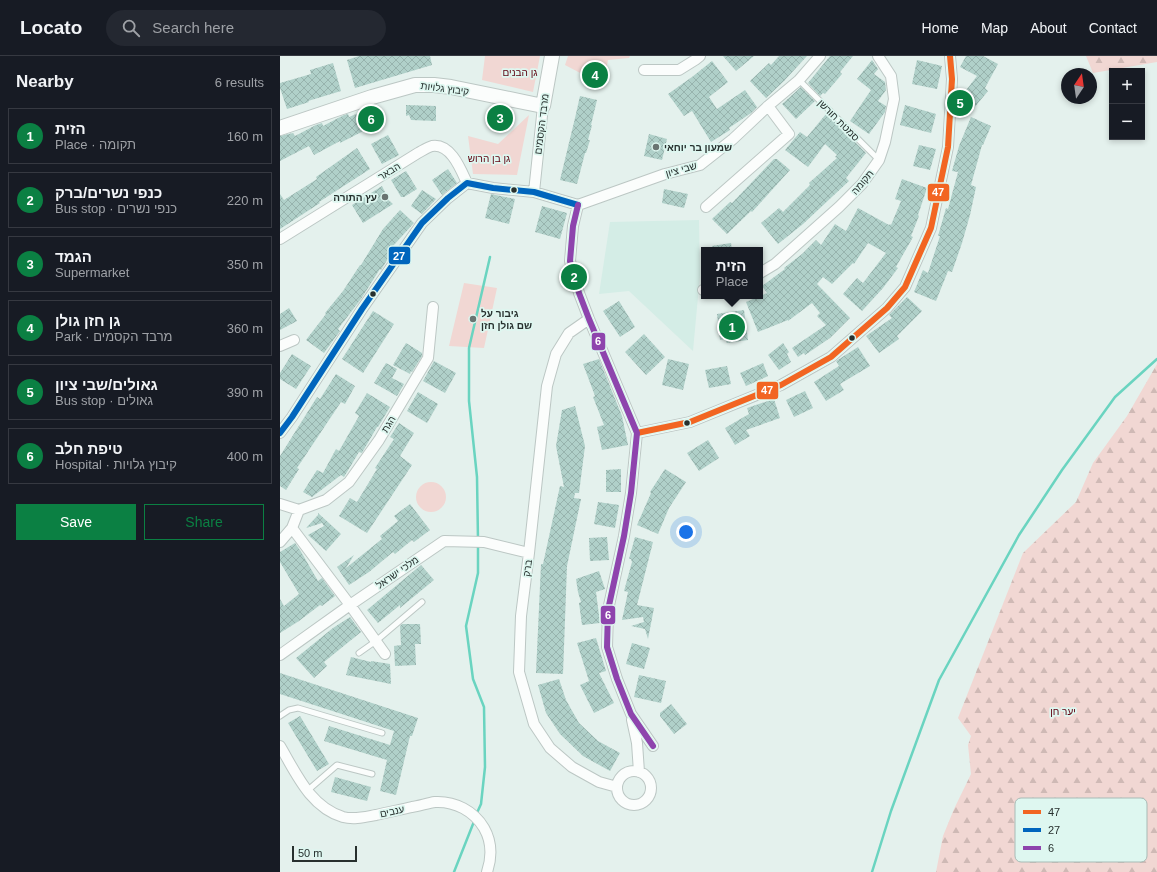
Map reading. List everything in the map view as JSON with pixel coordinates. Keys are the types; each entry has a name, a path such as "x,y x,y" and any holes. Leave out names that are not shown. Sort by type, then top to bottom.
{"street":[{"name":"מרבד הקסמים","path":"534,192 543,106 552,56"},
{"path":"644,70 679,70 700,56"},
{"name":"שבי ציון","path":"578,205 665,174 700,165 733,139 768,106 799,80 820,56"},
{"name":"תקומה","path":"763,271 775,264 839,207 862,184 879,160 885,142 894,99 891,76 878,56"},
{"path":"637,433 690,422 781,385 831,357 887,308 905,287 931,228 948,147 952,79 950,56"},
{"name":"קיבוץ גלויות","path":"280,128 372,97 415,85 451,87 543,106"},
{"path":"706,207 789,134 768,106"},
{"name":"הבאר","path":"280,239 418,153 433,146 444,148 452,155 467,183"},
{"path":"280,433 362,309 422,223 448,198 467,183 493,188 534,192 578,205 573,226 570,260 577,286 589,319 637,433 631,493 624,536 608,610 608,647 617,679 631,714 637,743 639,772"},
{"name":"הגת","path":"299,510 326,500 349,482 379,440 428,358 433,307"},
{"name":"ברק","path":"589,319 569,333 556,354 547,386 530,553 521,616 519,672 534,724 550,748 572,767 599,782 617,787"},
{"path":"280,346 294,340"},
{"path":"280,504 299,510 292,528 280,542"},
{"path":"292,528 385,654"},
{"name":"מלכי ישראל","path":"280,655 444,541 484,542 530,553"},
{"path":"631,714 653,746"},
{"name":"ענבים","path":"280,746 307,791 318,804 329,811 344,817 359,818 435,802 450,803 463,808 480,822 486,832 491,856 487,872"},
{"path":"629,772 639,772 648,778 651,784 650,795 642,804 630,805 620,798 617,787 620,778 624,774 629,772"}],"lane":[{"name":"סמטת חורשן","path":"799,80 879,160"},
{"path":"359,653 376,641 422,602"},
{"path":"280,716 289,710 298,708 382,733"},
{"path":"307,791 337,764 372,774"}],"shaded area":[{"path":"699,220 700,275 693,351 629,291 599,294 610,222"}],"green space":[{"name":"גן הבנים","path":"485,56 540,56 533,92 482,80"},
{"path":"568,56 630,56 629,58 608,60 603,85 565,65"},
{"path":"1086,56 1157,56 1157,62 1122,68 1109,68 1109,70 1097,72 1097,68 1091,68"},
{"name":"גן בן הרוש","path":"529,115 517,175 473,174 468,136 498,144"},
{"name":"גיבור על שם גולן חזן","path":"464,283 497,288 484,348 449,346"},
{"name":"יער חן","path":"1157,364 1157,872 936,872 943,836 971,774 968,745 971,736 958,718 1023,553 1076,502 1093,463 1127,416"},
{"path":"431,482 442,486 446,497 442,508 431,512 420,508 416,497 420,486"}],"building":[{"path":"359,56 430,56 432,65 355,88 347,60"},
{"path":"723,56 754,56 736,71"},
{"path":"779,56 807,56 766,98 750,81 769,63 771,65"},
{"path":"830,56 853,56 840,72 842,74 825,94 823,93 820,96 808,83"},
{"path":"966,56 983,56 998,64 985,88 988,91 974,108 960,98 977,76 960,67"},
{"path":"872,60 878,69 874,74 885,82 886,90 878,101 886,106 885,112 869,134 850,121 871,90 857,79"},
{"path":"917,60 942,66 937,89 912,84"},
{"path":"712,61 728,82 709,97 717,109 745,90 757,107 729,128 730,130 711,142 692,111 684,116 668,94"},
{"path":"333,63 341,91 287,109 280,88 280,83 311,74 310,70"},
{"path":"801,87 815,101 796,119 782,104"},
{"path":"580,96 597,100 588,140 590,140 577,184 560,180"},
{"path":"406,105 436,106 436,121 411,120 409,115 406,116"},
{"path":"496,105 500,106 513,125 502,132 488,111"},
{"path":"905,105 936,114 931,133 900,125"},
{"path":"375,106 381,122 314,155 309,146 280,161 280,136 293,133 295,136 316,125 322,123 323,126 344,115 348,114 349,117"},
{"path":"826,114 866,153 846,178 849,181 803,224 778,244 761,223 779,208 783,212 810,185 809,183 837,158 835,157 837,155 825,144 808,167 785,150 800,132 807,137"},
{"path":"971,117 991,126 982,145 971,185 976,187 962,243 952,272 948,271 936,301 914,292 923,270 928,273 940,236 938,236 946,208 948,209 958,172 952,171 959,146"},
{"name":"שמעון בר יוחאי","path":"649,134 667,139 662,160 644,156"},
{"path":"388,135 399,155 382,164 371,144"},
{"path":"919,145 936,149 930,170 913,166"},
{"path":"357,148 370,169 280,229 280,194 284,200 317,179 316,177"},
{"path":"774,159 777,159 790,170 752,212 751,211 727,234 712,219 730,202 732,203"},
{"path":"448,169 457,183 442,195 432,180"},
{"path":"406,171 417,189 404,197 401,197 391,180"},
{"path":"902,179 927,188 918,215 919,216 911,236 913,237 896,267 898,268 883,288 862,311 843,294 857,278 863,283 886,253 868,243 854,264 853,263 832,284 823,277 817,284 850,318 830,338 805,355 804,353 798,357 792,348 826,325 817,316 820,313 812,303 788,321 758,332 746,302 753,299 763,299 763,295 767,293 763,285 785,269 784,268 802,254 816,240 821,245 835,224 846,231 858,208 891,225 901,201 895,199"},
{"path":"382,186 385,192 383,195 393,204 363,223 352,205"},
{"path":"664,189 688,194 684,208 662,203"},
{"path":"422,190 436,199 422,214 411,206"},
{"path":"491,194 515,199 509,224 485,218"},
{"path":"542,206 567,213 560,239 535,232"},
{"path":"400,210 414,223 393,246 395,247 381,270 380,269 361,299 338,329 340,331 324,353 306,340 343,291 383,229"},
{"path":"731,243 732,247 712,247"},
{"path":"907,297 922,311 897,336 899,339 879,353 866,336 892,318 889,315"},
{"path":"619,301 635,327 620,337 603,311"},
{"path":"289,308 297,321 280,330 280,314"},
{"path":"744,310 748,340 727,343 725,339 720,340 717,314"},
{"path":"373,311 394,324 363,373 342,359"},
{"path":"644,334 665,357 646,375 625,352"},
{"path":"406,343 422,353 422,356 410,374 393,365"},
{"path":"783,343 789,352 787,354 791,362 779,370 768,355"},
{"path":"858,347 870,366 840,384 844,390 826,401 814,382 839,366 836,361"},
{"path":"292,354 311,366 296,389 280,379 280,373"},
{"path":"599,359 622,416 628,445 602,450 597,427 604,425 593,397 595,396 583,364"},
{"path":"668,359 689,364 683,390 662,385"},
{"path":"434,361 456,373 445,393 423,381"},
{"path":"386,363 397,369 392,378 404,384 397,396 374,383"},
{"path":"763,363 768,376 746,386 740,373"},
{"path":"727,366 731,384 709,388 705,370"},
{"path":"336,374 355,386 345,404 341,402 297,468 299,469 286,490 280,486 280,456 317,397 320,399"},
{"path":"805,391 813,408 794,417 786,400"},
{"path":"418,392 438,404 427,423 407,411"},
{"path":"367,393 390,407 362,453 359,452 344,477 341,475 312,497 303,492 317,470 323,473 336,449 339,451 359,416 355,413"},
{"path":"774,399 780,418 746,430 750,436 735,445 725,428 749,414 747,408"},
{"path":"575,406 585,446 579,493 575,493 574,498 581,499 567,566 563,674 536,673 541,564 543,564 560,486 564,487 556,446 562,410"},
{"path":"399,423 414,433 400,456 412,465 367,533 339,516 350,498 357,502 377,469 375,468 394,439 390,437"},
{"path":"708,440 719,458 699,471 687,453"},
{"path":"621,469 621,492 606,492 606,470"},
{"path":"665,469 686,482 669,508 658,534 637,525 651,493 650,492"},
{"path":"598,502 619,505 615,528 594,524"},
{"path":"410,504 430,530 414,542 412,540 395,554 393,552 369,572 349,585 337,567 354,555 346,568 382,539 380,536 398,521 394,516"},
{"path":"318,513 341,534 326,551 308,535 324,526 322,523 306,528 318,515"},
{"path":"607,537 609,560 590,561 589,538"},
{"path":"635,537 653,542 637,605 654,608 648,639 645,629 631,626 644,622 643,617 622,620 628,592 624,591 632,562 631,559 629,559"},
{"path":"295,543 318,581 322,578 335,596 280,633 280,599 284,606 299,594 280,562 280,552"},
{"path":"421,565 434,580 400,608 400,605 378,623 367,610"},
{"path":"599,571 605,589 596,592 600,623 582,625 579,603 581,602 576,579"},
{"path":"350,617 361,632 324,662 327,666 314,678 296,658 333,628"},
{"path":"402,624 420,624 421,644 415,644 416,665 395,666 394,646 401,645 400,626"},
{"path":"596,638 606,671 599,673 614,703 594,713 580,685 589,681 577,643"},
{"path":"632,643 650,648 644,669 626,664"},
{"path":"351,657 371,662 390,664 391,684 346,675"},
{"path":"280,673 418,718 412,736 410,736 396,795 380,791 387,760 324,741 329,726 390,745 394,731 280,694"},
{"path":"639,675 666,681 661,703 634,697"},
{"path":"559,679 566,700 579,723 598,741 620,753 610,771 583,756 560,734 546,713 538,685"},
{"path":"671,704 687,724 674,734 660,716 660,713"},
{"path":"300,716 329,764 317,771 288,723"},
{"path":"335,777 371,787 367,801 331,792"}],"waterway":[{"path":"478,540 477,477 469,401 469,348 490,257"},
{"path":"872,872 891,811 939,680 1019,535 1062,470 1115,397 1157,359"},
{"path":"476,815 481,804 485,767 484,707 473,679 466,626 478,573 478,545"},
{"path":"454,872 475,819"}],"transit line":[{"name":"47","path":"637,433 690,422 781,385 831,357 887,308 905,287 931,228 948,147 952,79 950,56"},
{"name":"27","path":"280,433 362,309 422,223 448,198 467,183 493,188 534,192 578,205"},
{"name":"6","path":"578,205 573,226 570,261 579,293 589,319 637,433 631,493 624,536 608,610 607,647 617,679 631,714 653,746"}],"place":[{"name":"גן חזן גולן","path":"595,75"},
{"name":"גאולים/שבי ציון","path":"960,103"},
{"name":"הגמד","path":"500,118"},
{"name":"טיפת חלב","path":"371,119"},
{"name":"שמעון בר יוחאי","path":"656,147"},
{"name":"עץ התורה","path":"385,197"},
{"name":"כנפי נשרים/ברק","path":"574,277"},
{"name":"גיבור על שם גולן חזן","path":"473,319"},
{"name":"הזית","path":"732,327"}]}
